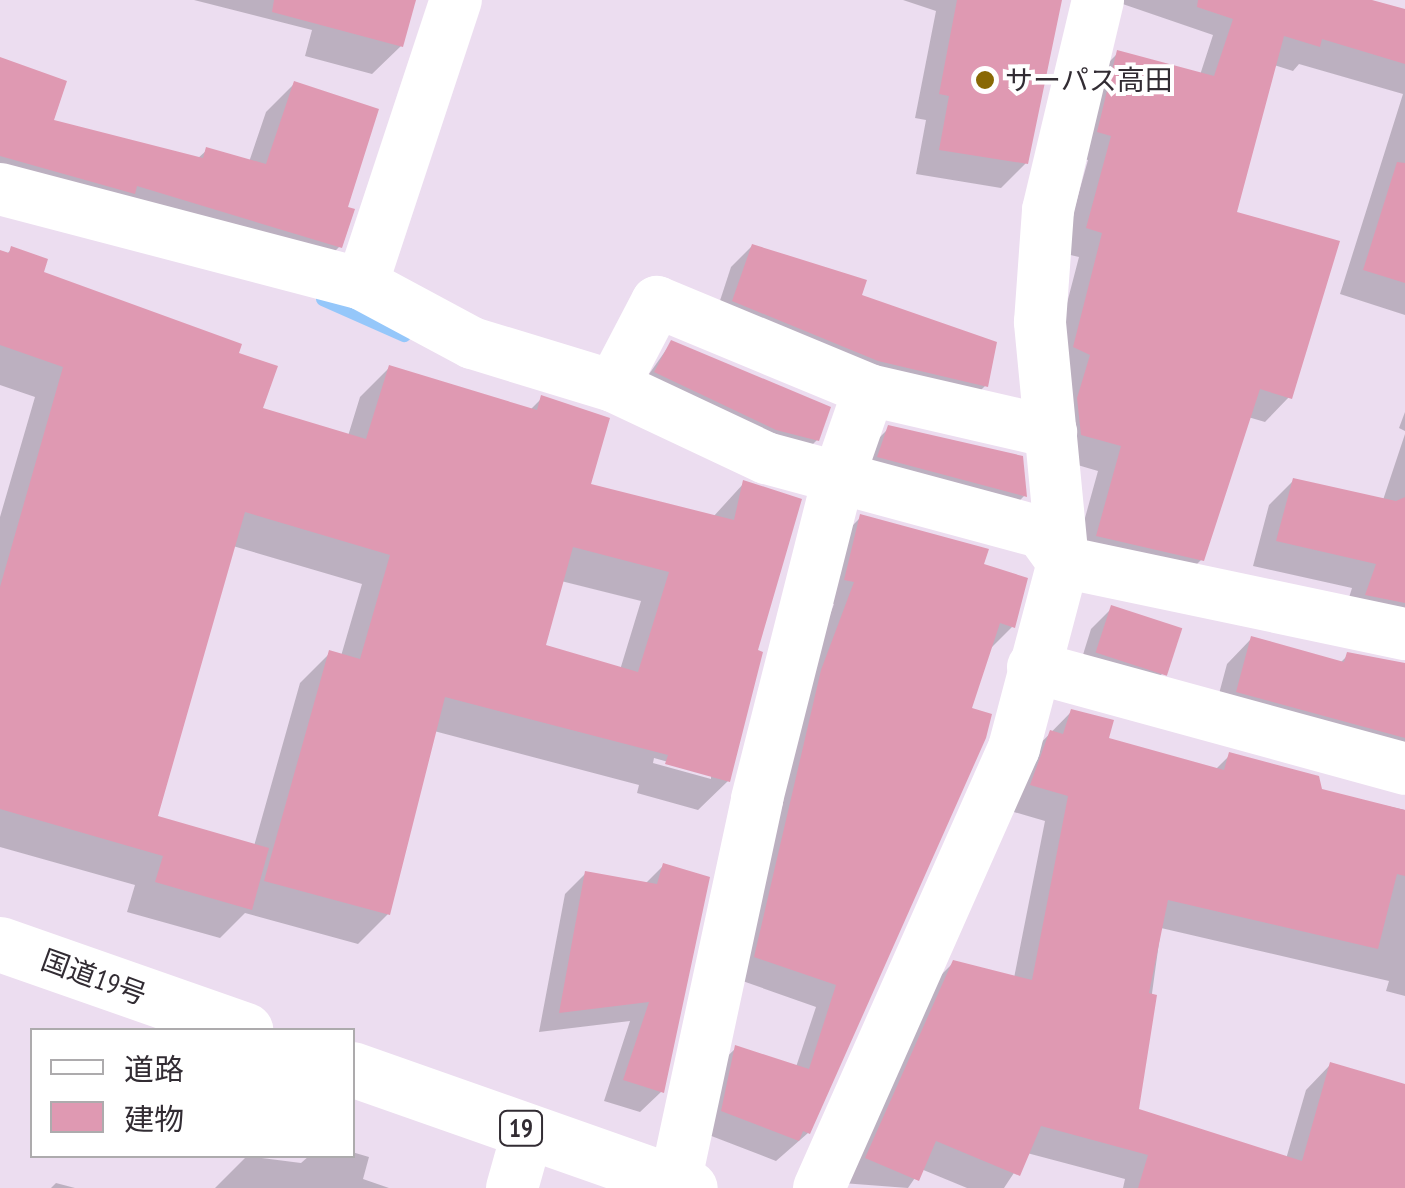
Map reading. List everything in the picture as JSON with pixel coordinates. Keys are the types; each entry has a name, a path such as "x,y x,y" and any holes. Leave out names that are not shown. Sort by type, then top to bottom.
{"highway":[{"name":"国道19号","path":"0,944 239,1028"},
{"name":"19","path":"355,1070 682,1185"}],"street":[{"path":"362,284 456,0"},
{"path":"819,1188 1014,748 1063,562 1040,322 1048,210 1098,0"},
{"path":"0,189 362,284 472,343 613,386 766,458 1042,532 1063,562 1405,634"},
{"path":"613,386 657,302 869,390 1051,432"},
{"path":"682,1185 757,799 838,479 869,390"},
{"path":"1033,666 1405,770"},
{"path":"512,1188 528,1131"}],"building":[{"path":"274,0 416,0 403,47 272,12"},
{"name":"サーパス高田","path":"957,0 1062,0 1028,164 939,150 949,96 939,94"},
{"path":"1198,0 1372,0 1405,9 1405,64 1322,39 1320,47 1284,36 1237,212 1340,241 1292,399 1260,389 1204,561 1096,536 1121,446 1081,435 1077,398 1090,355 1073,347 1102,233 1086,228 1111,136 1097,132 1117,50 1214,76 1233,19 1197,7"},
{"path":"0,57 67,81 54,120 203,158 206,147 266,164 294,81 379,109 348,207 355,209 342,248 137,186 135,194 0,156"},
{"path":"1397,162 1405,163 1405,283 1363,270"},
{"path":"752,244 867,280 862,295 997,342 988,387 878,361 732,301"},
{"path":"11,246 48,259 44,272 242,344 239,353 278,366 263,408 366,439 389,365 537,410 541,395 610,418 591,484 734,520 743,480 802,499 758,650 763,652 730,782 665,764 668,755 445,697 390,915 264,881 329,650 360,659 390,555 245,512 158,816 269,848 252,910 155,882 163,856 0,809 0,587 63,367 0,345 0,250 9,253","holes":["573,547 669,572 638,672 546,645"]},
{"path":"671,340 831,407 819,441 776,430 654,372"},
{"path":"888,425 1023,456 1027,497 877,457"},
{"path":"1293,478 1396,501 1405,497 1405,603 1365,595 1376,564 1276,541"},
{"path":"860,514 989,549 984,564 1028,578 1015,628 1000,623 972,708 992,714 986,738 810,1134 803,1131 799,1141 721,1111 735,1045 809,1069 836,985 754,957 821,670 854,582 844,580"},
{"path":"1111,605 1182,628 1167,676 1096,653"},
{"path":"1251,636 1344,662 1347,652 1405,663 1405,738 1236,692"},
{"path":"1071,709 1114,720 1109,738 1224,770 1229,752 1319,776 1322,789 1405,810 1405,876 1397,874 1378,949 1168,900 1149,993 1157,995 1139,1109 1302,1161 1330,1062 1405,1084 1405,1188 1138,1188 1148,1155 1041,1126 1020,1176 936,1141 919,1181 865,1158 953,960 1032,980 1068,796 1030,785 1050,730 1063,734"},
{"path":"663,863 710,877 664,1093 623,1080 649,1002 559,1013 585,871 657,884"}],"waterway":[{"path":"323,299 404,335"}],"place":[{"name":"サーパス高田","path":"985,80"}]}
